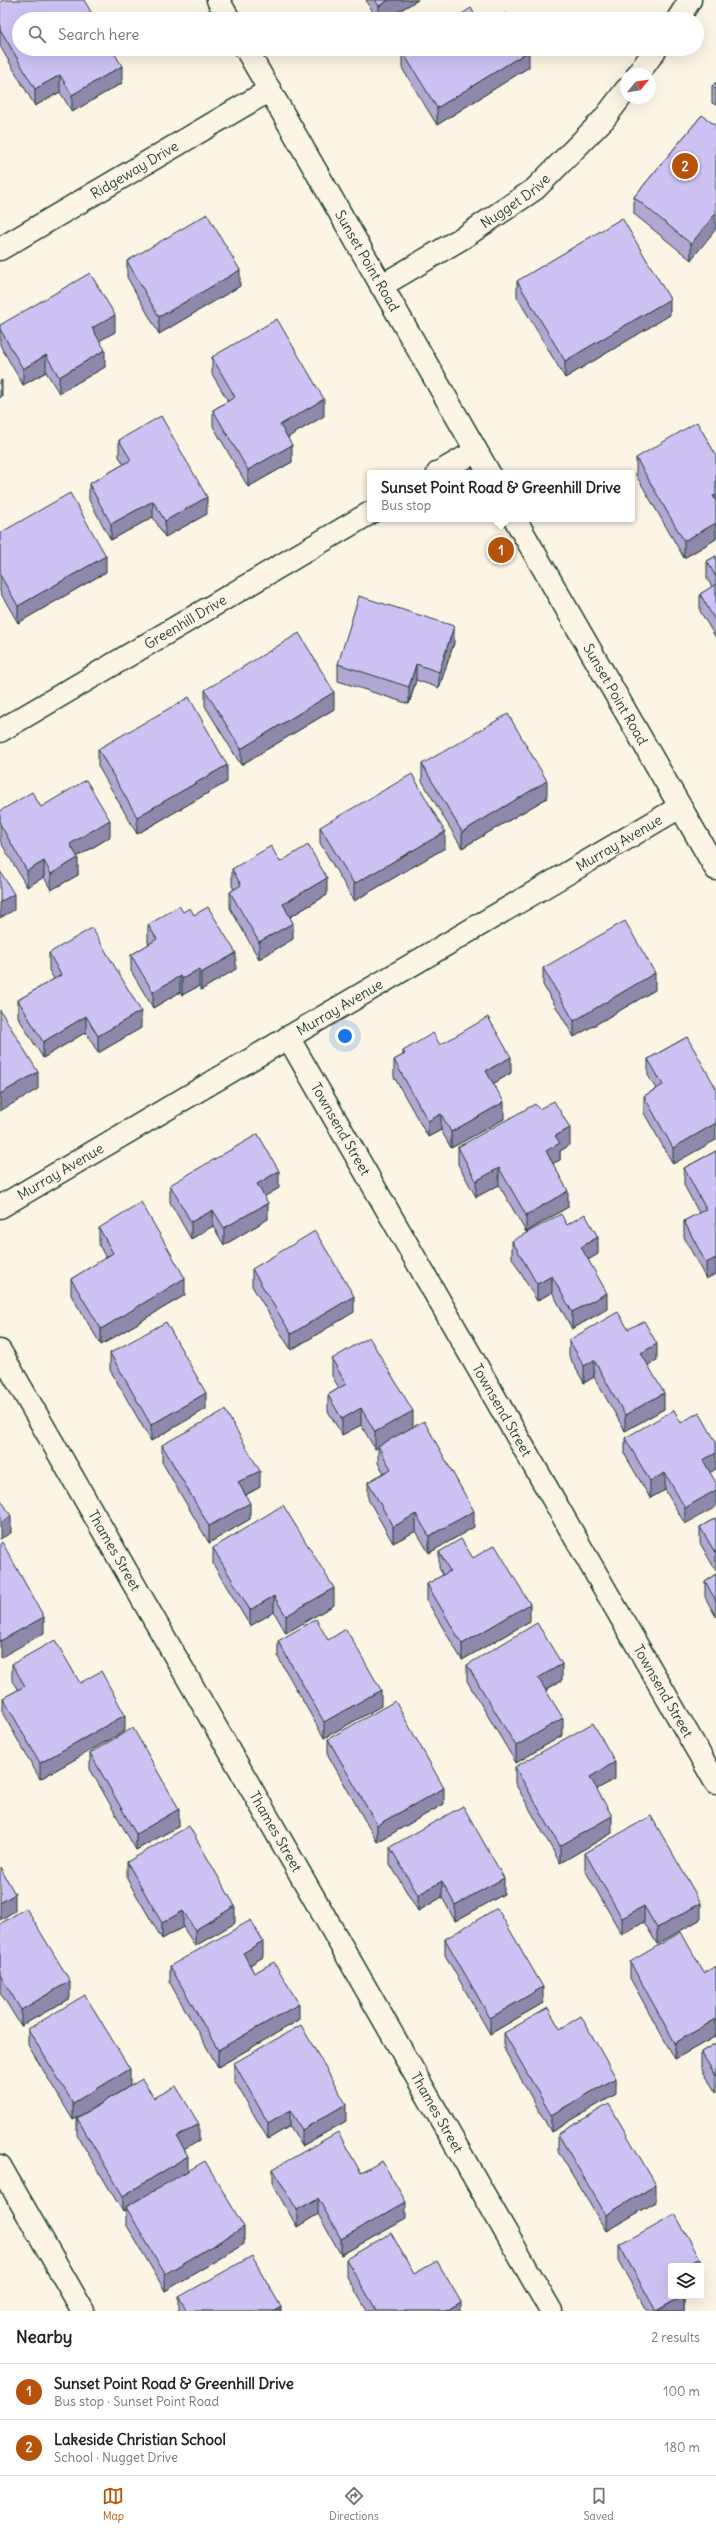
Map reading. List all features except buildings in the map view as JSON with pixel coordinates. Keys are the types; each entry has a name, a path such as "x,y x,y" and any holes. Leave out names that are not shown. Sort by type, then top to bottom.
{"street":[{"path":"218,0 225,12"},
{"path":"682,12 690,0"},
{"name":"Sunset Point Road","path":"250,56 487,470"},
{"path":"642,68 651,56"},
{"name":"Ridgeway Drive","path":"0,249 270,90"},
{"name":"Nugget Drive","path":"381,286 464,237 535,189 604,119 620,98"},
{"path":"443,470 476,451"},
{"name":"Greenhill Drive","path":"0,731 367,515"},
{"name":"Sunset Point Road","path":"517,522 716,869"},
{"name":"Murray Avenue","path":"0,1208 288,1037 680,808"},
{"name":"Townsend Street","path":"288,1037 716,1782"},
{"name":"Thames Street","path":"0,1351 551,2311"},
{"path":"0,2166 83,2311"}],"place":[{"name":"Lakeside Christian School","path":"685,166"},
{"name":"Sunset Point Road & Greenhill Drive","path":"501,550"}]}
